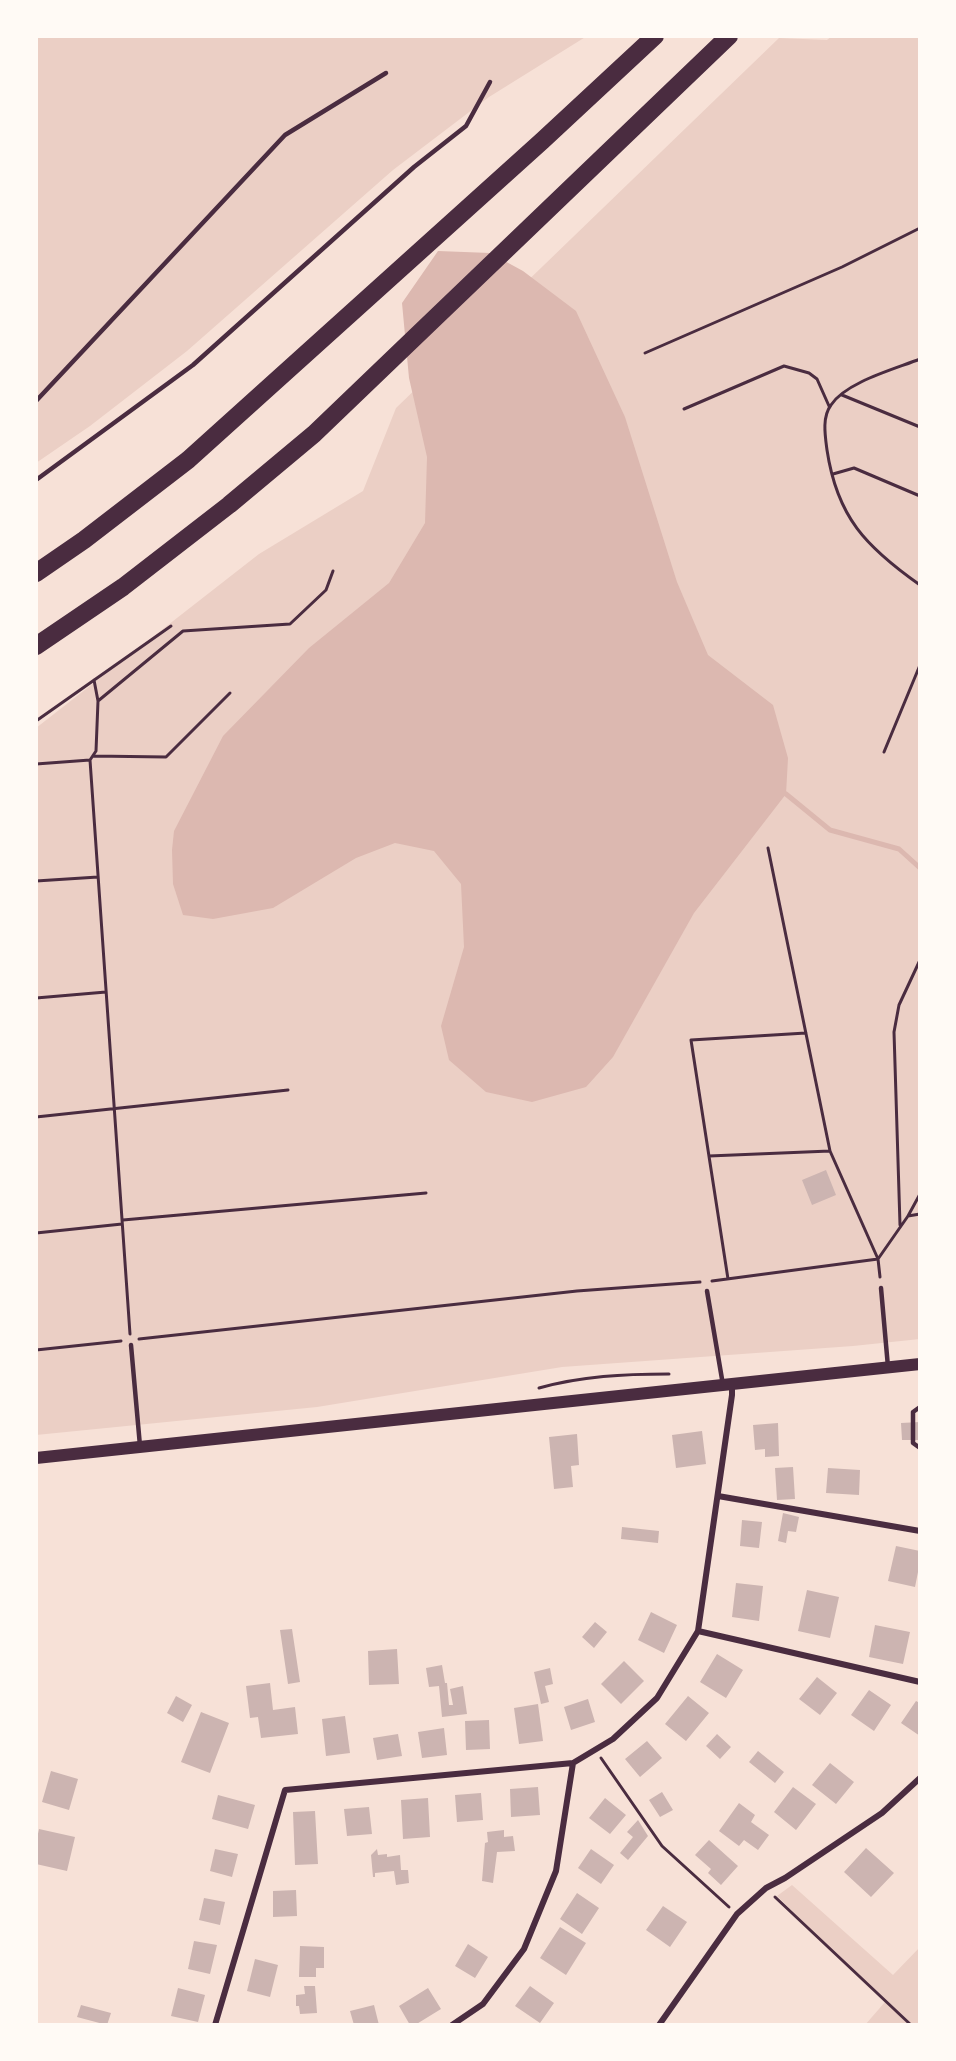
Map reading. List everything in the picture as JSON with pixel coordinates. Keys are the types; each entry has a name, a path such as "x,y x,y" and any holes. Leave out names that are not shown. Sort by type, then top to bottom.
{"highway":[{"path":"36,573 84,540 188,460 542,141 654,36"},
{"path":"36,646 123,587 230,505 314,434 729,36"}],"main road":[{"path":"36,1458 920,1364"}],"street":[{"path":"215,2025 285,1790 573,1763 613,1739 657,1698 698,1631 732,1395 727,1384"},
{"path":"718,1496 920,1531"},
{"path":"698,1631 920,1682"},
{"path":"452,2025 483,2004 524,1949 556,1871 573,1763"},
{"path":"659,2025 737,1914 765,1888 785,1878 882,1812 920,1778"}],"lane":[{"path":"36,401 285,135 386,74"},
{"path":"36,480 193,365 414,167 466,126 490,82"},
{"path":"881,1288 888,1367"},
{"path":"707,1291 727,1384"},
{"path":"130,1342 140,1446"},
{"path":"920,1407 913,1412 913,1443 920,1448"}],"path":[{"path":"645,352 842,267 920,228"},
{"path":"920,359 870,379 842,394 829,406 825,418 832,474 840,500 864,538 896,568 920,585"},
{"path":"684,409 784,366 809,373 817,379 829,406"},
{"path":"842,394 920,427"},
{"path":"832,474 854,468 920,496"},
{"path":"98,701 183,631 290,624 326,590 333,571"},
{"path":"36,721 171,626"},
{"path":"884,752 920,665"},
{"path":"94,680 98,701 96,751 90,760 130,1342"},
{"path":"93,756 166,757 230,693"},
{"path":"36,764 90,760"},
{"path":"768,848 830,1151 878,1259 881,1288"},
{"path":"36,881 98,877"},
{"path":"901,1227 894,1032 899,1005 920,960"},
{"path":"36,998 106,992"},
{"path":"728,1279 691,1040 806,1033"},
{"path":"36,1117 288,1090"},
{"path":"709,1156 830,1151"},
{"path":"36,1233 122,1222 426,1193"},
{"path":"36,1350 130,1342 577,1291 728,1279 878,1259 901,1227 920,1194"},
{"path":"908,1216 920,1214"},
{"path":"532,1390 580,1378 623,1374 680,1374"},
{"path":"596,1749 629,1801 662,1846 737,1914"},
{"path":"765,1888 911,2025"}],"shaded area":[{"path":"36,36 587,36 489,97 393,170 187,351 90,426 36,463"},
{"path":"832,36 920,36 920,1339 562,1367 317,1407 36,1435 36,728 259,554 363,491 396,408 779,38 827,40"},
{"path":"438,251 490,253 523,271 576,311 625,417 677,582 708,655 773,705 788,758 786,794 694,913 613,1057 586,1087 532,1102 486,1092 449,1060 441,1026 464,947 461,884 434,851 395,843 356,858 273,908 213,919 183,915 173,884 174,831 223,736 309,648 389,583 425,523 427,457 409,378 402,303"},
{"path":"792,1885 893,1975 920,1947 920,2025 865,2025 885,2002 777,1896"}],"building":[{"path":"826,1170 836,1195 812,1205 802,1180"},
{"path":"920,1422 920,1440 902,1440 901,1423"},
{"path":"778,1423 779,1456 765,1457 765,1449 755,1450 753,1425"},
{"path":"702,1431 706,1464 676,1468 672,1435"},
{"path":"577,1434 579,1465 571,1466 573,1487 554,1489 549,1437"},
{"path":"793,1467 795,1499 777,1500 775,1468"},
{"path":"828,1468 860,1470 859,1495 826,1493"},
{"path":"783,1513 799,1517 796,1532 788,1531 786,1543 778,1541"},
{"path":"742,1520 762,1522 759,1548 740,1546"},
{"path":"622,1527 659,1531 658,1543 621,1539"},
{"path":"896,1546 920,1551 915,1587 888,1581"},
{"path":"736,1583 763,1586 759,1621 732,1617"},
{"path":"807,1590 839,1597 830,1638 798,1631"},
{"path":"651,1612 677,1625 664,1653 638,1640"},
{"path":"595,1622 607,1632 594,1648 582,1637"},
{"path":"875,1625 910,1632 903,1664 869,1657"},
{"path":"292,1629 300,1682 288,1684 280,1630"},
{"path":"397,1649 399,1684 369,1685 368,1651"},
{"path":"717,1654 743,1670 726,1698 700,1682"},
{"path":"624,1661 644,1681 621,1704 601,1684"},
{"path":"442,1665 445,1683 447,1683 449,1705 453,1705 450,1689 463,1686 467,1714 442,1717 439,1686 429,1687 426,1668"},
{"path":"550,1668 553,1684 545,1686 549,1702 541,1704 534,1672"},
{"path":"817,1677 837,1693 820,1715 799,1699"},
{"path":"270,1683 273,1710 295,1707 298,1734 261,1738 258,1717 250,1718 246,1686"},
{"path":"869,1690 891,1705 874,1731 851,1715"},
{"path":"176,1696 192,1705 183,1722 167,1713"},
{"path":"688,1696 709,1713 686,1741 665,1724"},
{"path":"588,1699 595,1722 571,1730 564,1707"},
{"path":"916,1701 920,1703 920,1736 901,1723"},
{"path":"538,1704 543,1741 519,1744 514,1708"},
{"path":"201,1712 229,1723 210,1773 181,1762"},
{"path":"345,1716 350,1753 326,1756 322,1719"},
{"path":"489,1720 490,1749 466,1750 465,1721"},
{"path":"444,1728 447,1755 422,1758 418,1732"},
{"path":"398,1734 402,1756 377,1760 373,1738"},
{"path":"717,1734 731,1747 720,1759 706,1746"},
{"path":"647,1741 662,1758 640,1777 625,1759"},
{"path":"758,1751 784,1772 775,1783 749,1762"},
{"path":"830,1763 854,1782 836,1804 812,1785"},
{"path":"51,1771 78,1779 69,1810 42,1802"},
{"path":"538,1787 540,1815 511,1817 510,1789"},
{"path":"793,1787 816,1804 796,1830 774,1812"},
{"path":"662,1792 673,1810 660,1817 649,1800"},
{"path":"481,1793 483,1820 457,1822 455,1795"},
{"path":"218,1795 255,1805 248,1829 212,1819"},
{"path":"428,1798 430,1837 403,1839 401,1800"},
{"path":"605,1798 626,1815 610,1834 589,1818"},
{"path":"739,1803 755,1815 751,1822 769,1835 758,1850 744,1840 739,1846 719,1831"},
{"path":"369,1807 372,1834 347,1836 344,1809"},
{"path":"315,1811 318,1864 295,1865 293,1812"},
{"path":"638,1820 648,1836 628,1860 620,1853 633,1837 627,1832"},
{"path":"39,1829 75,1837 67,1871 36,1864"},
{"path":"504,1830 504,1837 513,1836 515,1851 497,1852 493,1883 482,1881 485,1843 488,1842 487,1832"},
{"path":"709,1840 738,1866 721,1885 708,1873 711,1869 695,1855"},
{"path":"866,1848 894,1873 871,1897 844,1872"},
{"path":"215,1849 238,1854 232,1877 210,1871"},
{"path":"377,1849 378,1855 387,1854 387,1857 400,1855 401,1870 408,1870 409,1883 396,1885 394,1871 375,1873 373,1877 371,1855"},
{"path":"591,1849 614,1865 601,1884 578,1868"},
{"path":"296,1890 297,1916 273,1917 273,1891"},
{"path":"577,1893 599,1908 582,1934 560,1919"},
{"path":"204,1898 225,1902 220,1925 199,1920"},
{"path":"663,1906 687,1922 670,1947 646,1930"},
{"path":"560,1927 586,1943 566,1975 540,1958"},
{"path":"194,1941 217,1945 210,1974 188,1969"},
{"path":"468,1944 488,1957 475,1978 455,1966"},
{"path":"300,1946 324,1947 324,1968 316,1968 316,1977 299,1977"},
{"path":"255,1959 278,1965 270,1997 247,1991"},
{"path":"304,1986 315,1986 317,2013 300,2014 299,2006 296,2006 296,1995 305,1994"},
{"path":"530,1986 554,2003 540,2023 515,2006"},
{"path":"178,1988 205,1995 198,2022 171,2016"},
{"path":"428,1988 441,2009 415,2025 410,2025 399,2006"},
{"path":"81,2005 111,2013 107,2025 77,2017"},
{"path":"374,2005 379,2025 354,2025 350,2011"}],"waterway":[{"path":"786,794 830,830 899,849 920,868"}]}
